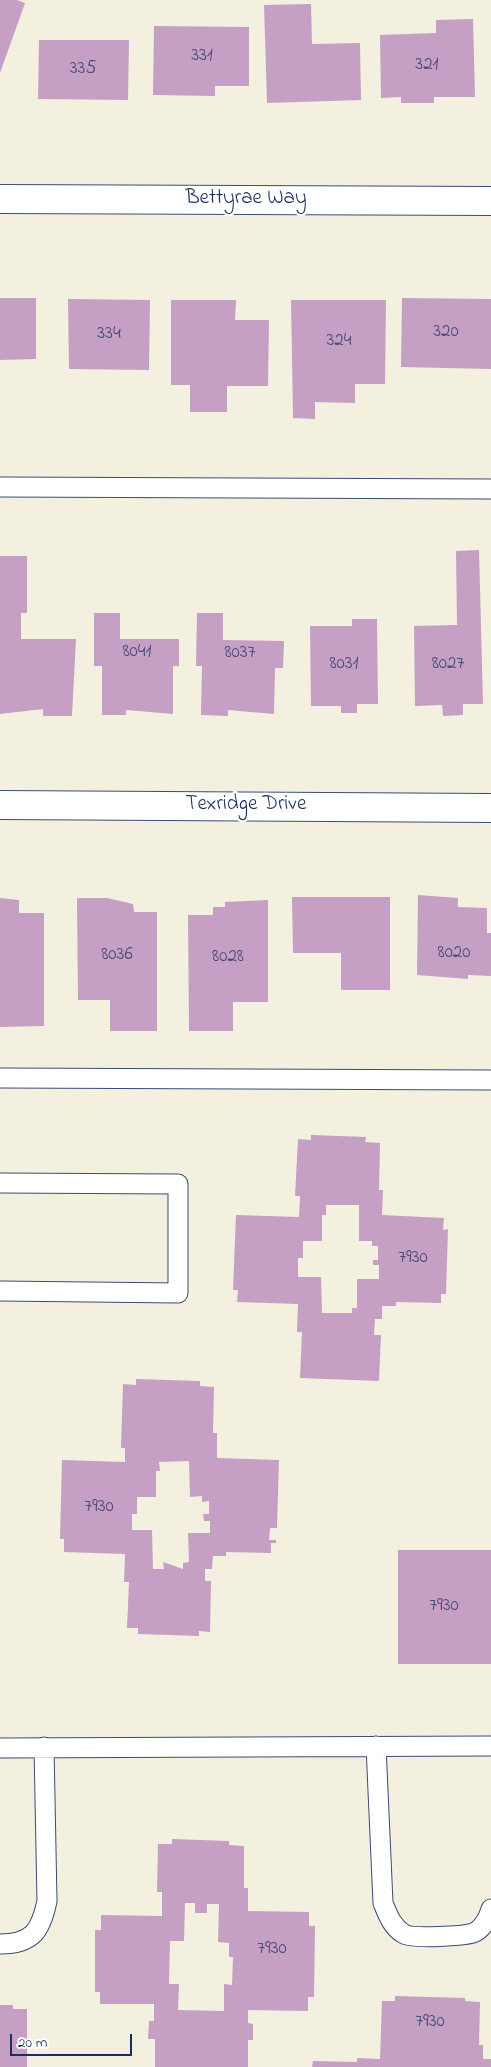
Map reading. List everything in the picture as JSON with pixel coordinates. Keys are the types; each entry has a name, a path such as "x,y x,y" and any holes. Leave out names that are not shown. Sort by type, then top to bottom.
{"street":[{"name":"Bettyrae Way","path":"0,199 491,201"},
{"name":"Texridge Drive","path":"0,805 491,808"}],"lane":[{"path":"0,487 491,489"},
{"path":"0,1078 491,1080"},
{"path":"0,1182 178,1184 178,1293 0,1291"},
{"path":"376,1746 383,1903 392,1924 406,1935 447,1936 475,1932 490,1917 491,1909"},
{"path":"0,1748 491,1746"},
{"path":"0,1944 15,1944 34,1934 43,1921 47,1901 44,1747"}],"building":[{"path":"0,0 17,0 25,3 0,73"},
{"path":"311,4 312,44 360,43 361,100 267,103 264,5"},
{"path":"473,19 475,97 434,97 434,103 401,103 401,97 381,98 380,35 436,33 436,20"},
{"path":"154,26 249,27 249,86 215,86 215,96 153,95"},
{"path":"39,40 129,40 128,100 38,99"},
{"path":"0,298 36,298 36,359 0,360"},
{"path":"402,298 491,299 491,369 401,367"},
{"path":"68,299 150,300 149,370 69,369"},
{"path":"171,300 236,300 235,320 269,320 268,386 227,386 227,412 190,412 190,385 171,385"},
{"path":"291,300 386,300 385,384 355,384 355,403 315,402 315,419 293,418"},
{"path":"479,550 483,704 463,704 463,715 443,716 442,705 415,706 414,626 457,625 456,551"},
{"path":"0,556 27,556 27,613 21,613 21,639 76,639 72,716 43,716 43,709 0,714"},
{"path":"94,613 120,613 120,639 179,639 179,666 173,666 173,714 126,710 126,715 102,715 102,666 94,666"},
{"path":"197,613 223,613 223,640 284,641 283,668 275,668 274,714 228,710 228,716 201,715 202,666 196,666"},
{"path":"352,619 377,619 378,704 357,704 357,713 341,713 341,706 311,706 310,626 352,626"},
{"path":"418,895 458,898 458,907 487,908 487,933 491,933 491,976 468,975 468,979 417,975"},
{"path":"292,897 390,897 390,990 341,990 341,953 293,953"},
{"path":"0,898 19,900 19,913 44,913 44,1026 0,1027"},
{"path":"77,898 107,898 133,904 134,912 157,912 157,1031 110,1031 110,1000 78,1000"},
{"path":"268,900 268,1002 233,1002 233,1031 189,1031 188,915 213,915 213,907 225,907 225,902"},
{"path":"311,1135 366,1137 365,1142 380,1143 379,1190 383,1190 382,1215 444,1218 443,1230 448,1229 446,1294 441,1294 441,1303 396,1302 396,1306 382,1306 382,1319 375,1319 374,1335 381,1335 379,1381 300,1378 302,1332 297,1332 298,1304 237,1302 238,1290 233,1290 236,1215 299,1217 300,1196 295,1196 298,1139 311,1140","holes":["326,1205 359,1205 359,1241 372,1241 372,1246 378,1246 378,1260 373,1260 373,1265 379,1265 379,1279 357,1279 357,1308 352,1308 352,1313 322,1313 321,1277 298,1277 298,1258 303,1258 303,1241 322,1241 322,1215 326,1215"]},
{"path":"136,1379 200,1381 200,1386 214,1387 213,1433 217,1433 217,1458 279,1460 277,1528 270,1528 269,1540 276,1540 276,1543 271,1543 271,1553 226,1552 226,1556 213,1556 212,1569 205,1569 205,1581 211,1581 210,1632 199,1631 199,1636 138,1634 138,1628 127,1628 129,1582 124,1582 125,1554 64,1552 64,1539 60,1539 62,1460 125,1462 125,1448 121,1448 123,1384 136,1385","holes":["189,1461 190,1497 202,1496 202,1502 209,1501 209,1514 203,1514 204,1521 210,1521 210,1533 188,1533 189,1562 183,1563 183,1569 163,1562 164,1569 153,1569 152,1530 132,1530 132,1514 137,1514 137,1497 156,1497 156,1471 160,1471 159,1462"]},
{"path":"398,1550 491,1550 491,1664 398,1664"},
{"path":"172,1839 229,1841 229,1845 244,1846 244,1888 248,1888 248,1911 309,1912 309,1926 315,1926 314,1997 308,1997 308,2011 248,2010 248,2023 253,2024 253,2040 248,2040 248,2067 155,2067 155,2039 148,2039 149,2021 154,2021 154,2004 100,2004 100,1992 95,1992 95,1930 101,1930 101,1915 162,1916 162,1892 157,1892 158,1844 172,1844","holes":["185,1903 195,1903 195,1913 207,1913 207,1904 219,1904 218,1942 229,1943 229,1957 233,1957 232,1985 224,1984 224,2011 178,2010 179,1984 169,1984 170,1941 184,1941"]},
{"path":"395,1996 465,1998 465,2001 480,2002 479,2045 483,2045 483,2059 491,2059 491,2067 312,2067 313,2061 357,2062 357,2058 380,2059 382,2001 395,2001"},
{"path":"0,2005 13,2005 13,2009 27,2009 27,2067 0,2067"}]}
